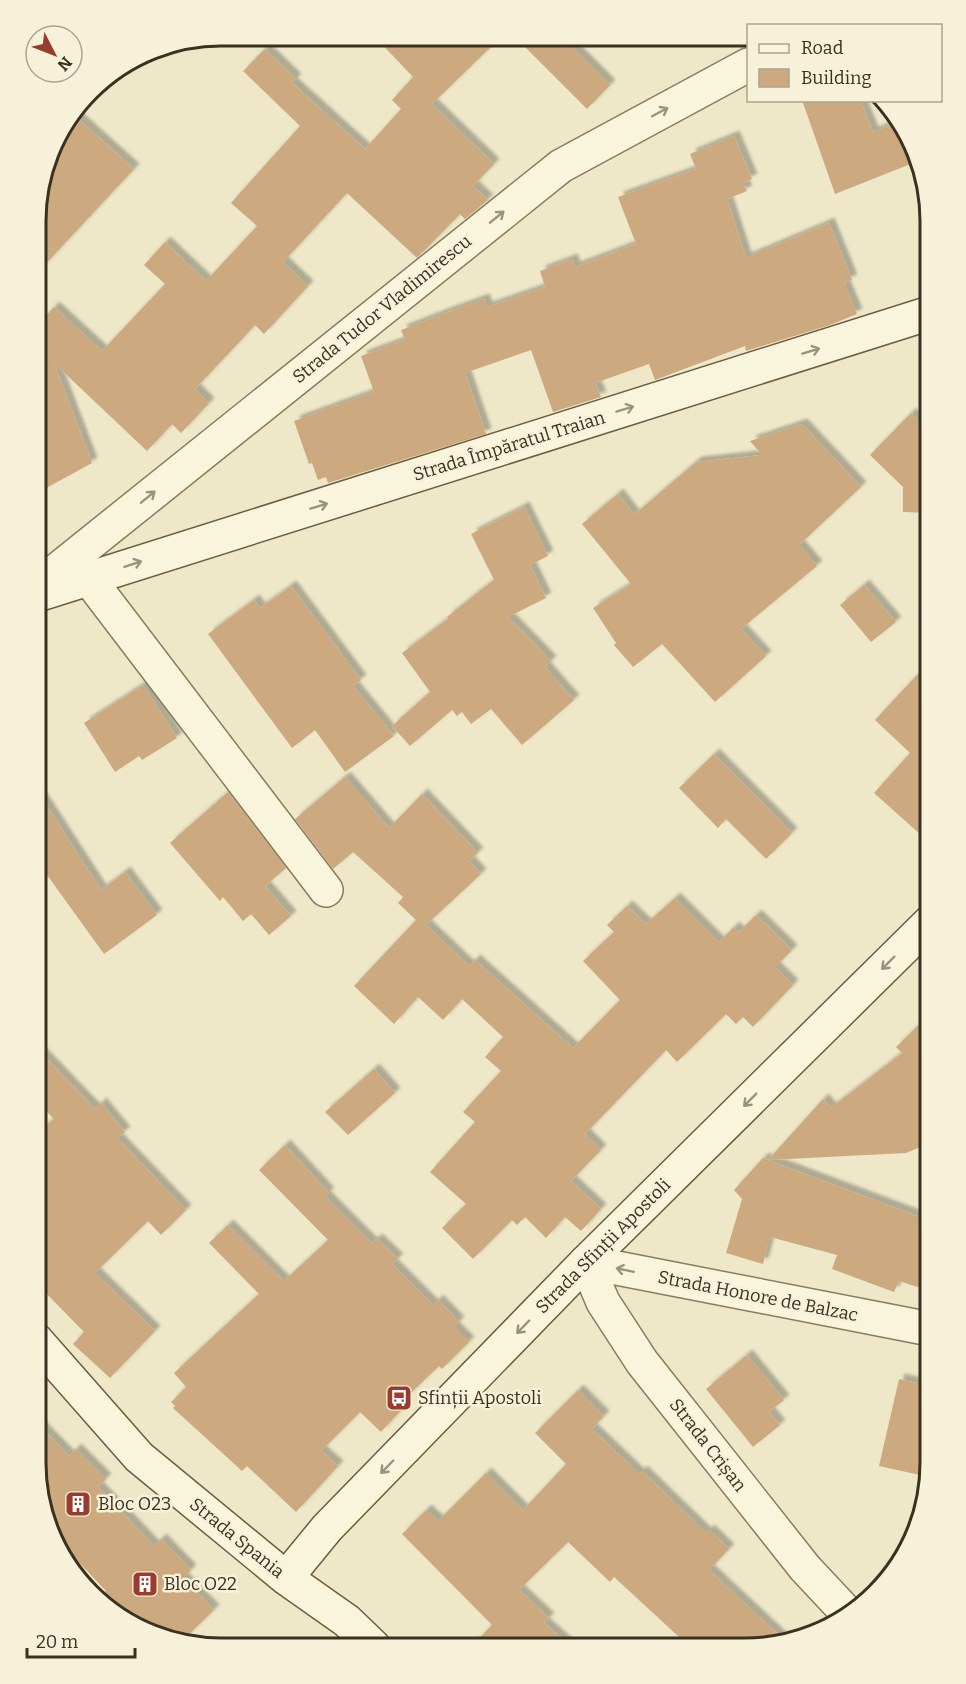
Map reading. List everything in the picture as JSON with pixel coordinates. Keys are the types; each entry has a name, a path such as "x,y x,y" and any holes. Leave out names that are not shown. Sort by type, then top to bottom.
{"street":[{"name":"Strada Tudor Vladimirescu","path":"46,579 561,166 747,66"},
{"name":"Strada Împăratul Traian","path":"46,592 920,316"},
{"path":"89,579 326,890"},
{"name":"Strada Sfinții Apostoli","path":"286,1578 327,1528 586,1262 919,932"},
{"name":"Strada Honore de Balzac","path":"586,1262 919,1327"},
{"name":"Strada Crișan","path":"586,1262 603,1302 642,1362 805,1568 842,1608"},
{"name":"Strada Spania","path":"46,1351 139,1457 286,1578 347,1621 365,1638"}],"building":[{"path":"384,47 491,47 432,104 494,164 473,186 488,200 465,219 460,214 417,258 347,193 283,262 308,286 264,334 255,325 195,389 209,403 181,433 172,424 147,451 54,363 92,463 46,488 46,315 54,307 102,351 165,284 144,265 165,242 206,281 257,226 231,203 300,126 243,71 265,49 296,79 292,83 365,149 401,109 392,100 413,77"},
{"path":"525,47 572,47 610,85 587,109"},
{"path":"803,102 861,102 873,132 890,125 910,164 835,194"},
{"path":"79,120 134,169 46,263 46,221 52,176 60,154"},
{"path":"734,136 752,179 743,183 747,191 727,199 746,258 829,223 852,280 844,283 857,314 830,325 746,351 745,346 655,380 649,364 595,383 601,397 553,412 531,350 465,373 486,434 328,483 326,477 318,480 312,463 309,464 294,421 374,392 361,356 405,340 401,330 442,314 484,299 487,307 545,287 540,271 572,259 575,267 636,244 618,197 696,169 690,154"},
{"path":"911,413 920,422 920,513 903,512 903,487 870,455"},
{"path":"802,424 861,487 799,545 817,566 741,629 766,656 715,702 662,644 633,667 614,645 616,643 593,608 631,584 582,524 618,494 634,515 696,462 762,455 750,441"},
{"path":"524,507 548,556 530,565 546,598 508,617 551,661 545,667 574,700 522,745 491,709 471,724 462,712 457,716 452,710 410,746 392,726 430,692 402,653 448,619 447,617 494,580 471,534"},
{"path":"864,585 896,622 871,642 840,605"},
{"path":"291,586 361,680 353,686 394,736 345,772 315,730 292,748 208,634 254,600 260,608"},
{"path":"920,672 920,834 874,793 910,753 875,720"},
{"path":"143,685 177,738 142,760 139,756 115,772 84,723"},
{"path":"714,754 792,833 766,859 726,819 718,828 679,788"},
{"path":"345,777 389,828 422,794 478,853 469,861 481,874 426,925 469,966 475,960 573,1048 620,1000 583,961 614,932 607,925 627,906 646,924 675,898 719,942 734,927 739,932 756,915 792,950 775,967 793,985 753,1027 743,1017 736,1024 726,1014 677,1062 666,1050 585,1134 601,1150 571,1181 601,1209 581,1231 565,1217 546,1238 525,1217 517,1225 512,1220 473,1259 442,1228 466,1204 430,1172 475,1122 463,1112 501,1071 485,1057 503,1037 462,999 443,1020 418,997 394,1024 354,986 416,920 398,903 403,897 353,852 333,869 295,819"},
{"path":"228,792 286,868 265,886 291,916 269,935 251,914 243,921 223,897 220,901 170,843"},
{"path":"46,805 101,890 125,872 157,915 104,954 46,873"},
{"path":"919,1024 919,1147 906,1153 768,1160 823,1099 831,1108 902,1053 896,1047"},
{"path":"46,1058 95,1109 101,1103 125,1132 117,1138 186,1210 161,1235 148,1221 95,1273 155,1331 110,1378 73,1344 84,1332 46,1293 46,1125 54,1119 46,1111"},
{"path":"374,1069 395,1093 348,1135 325,1112"},
{"path":"285,1145 329,1193 325,1196 372,1243 377,1239 398,1259 392,1264 433,1305 438,1300 459,1322 454,1327 469,1342 442,1369 439,1366 398,1405 402,1409 381,1432 360,1412 321,1451 338,1466 296,1512 247,1466 242,1471 173,1408 175,1406 171,1402 186,1387 174,1373 259,1294 209,1243 228,1225 284,1281 328,1240 259,1170"},
{"path":"763,1158 919,1217 919,1287 899,1281 894,1292 832,1269 837,1255 770,1237 763,1264 726,1253 742,1199 734,1190"},
{"path":"747,1355 784,1400 769,1412 780,1425 753,1447 706,1389"},
{"path":"899,1379 919,1384 919,1475 879,1466"},
{"path":"578,1390 604,1416 592,1429 639,1474 642,1471 706,1533 709,1530 729,1549 709,1570 778,1634 745,1638 680,1638 614,1577 610,1582 568,1542 519,1590 549,1618 544,1623 561,1638 480,1638 492,1625 402,1534 426,1510 438,1521 486,1473 523,1510 566,1464 535,1433"},
{"path":"46,1432 69,1456 76,1449 106,1479 98,1487 154,1546 161,1539 191,1570 183,1578 214,1610 189,1634 154,1624 134,1614 106,1594 106,1591 75,1558 56,1519 48,1486"}],"place":[{"name":"Sfinții Apostoli","path":"399,1398"},
{"name":"Bloc O23","path":"78,1504"},
{"name":"Bloc O22","path":"145,1584"}]}
